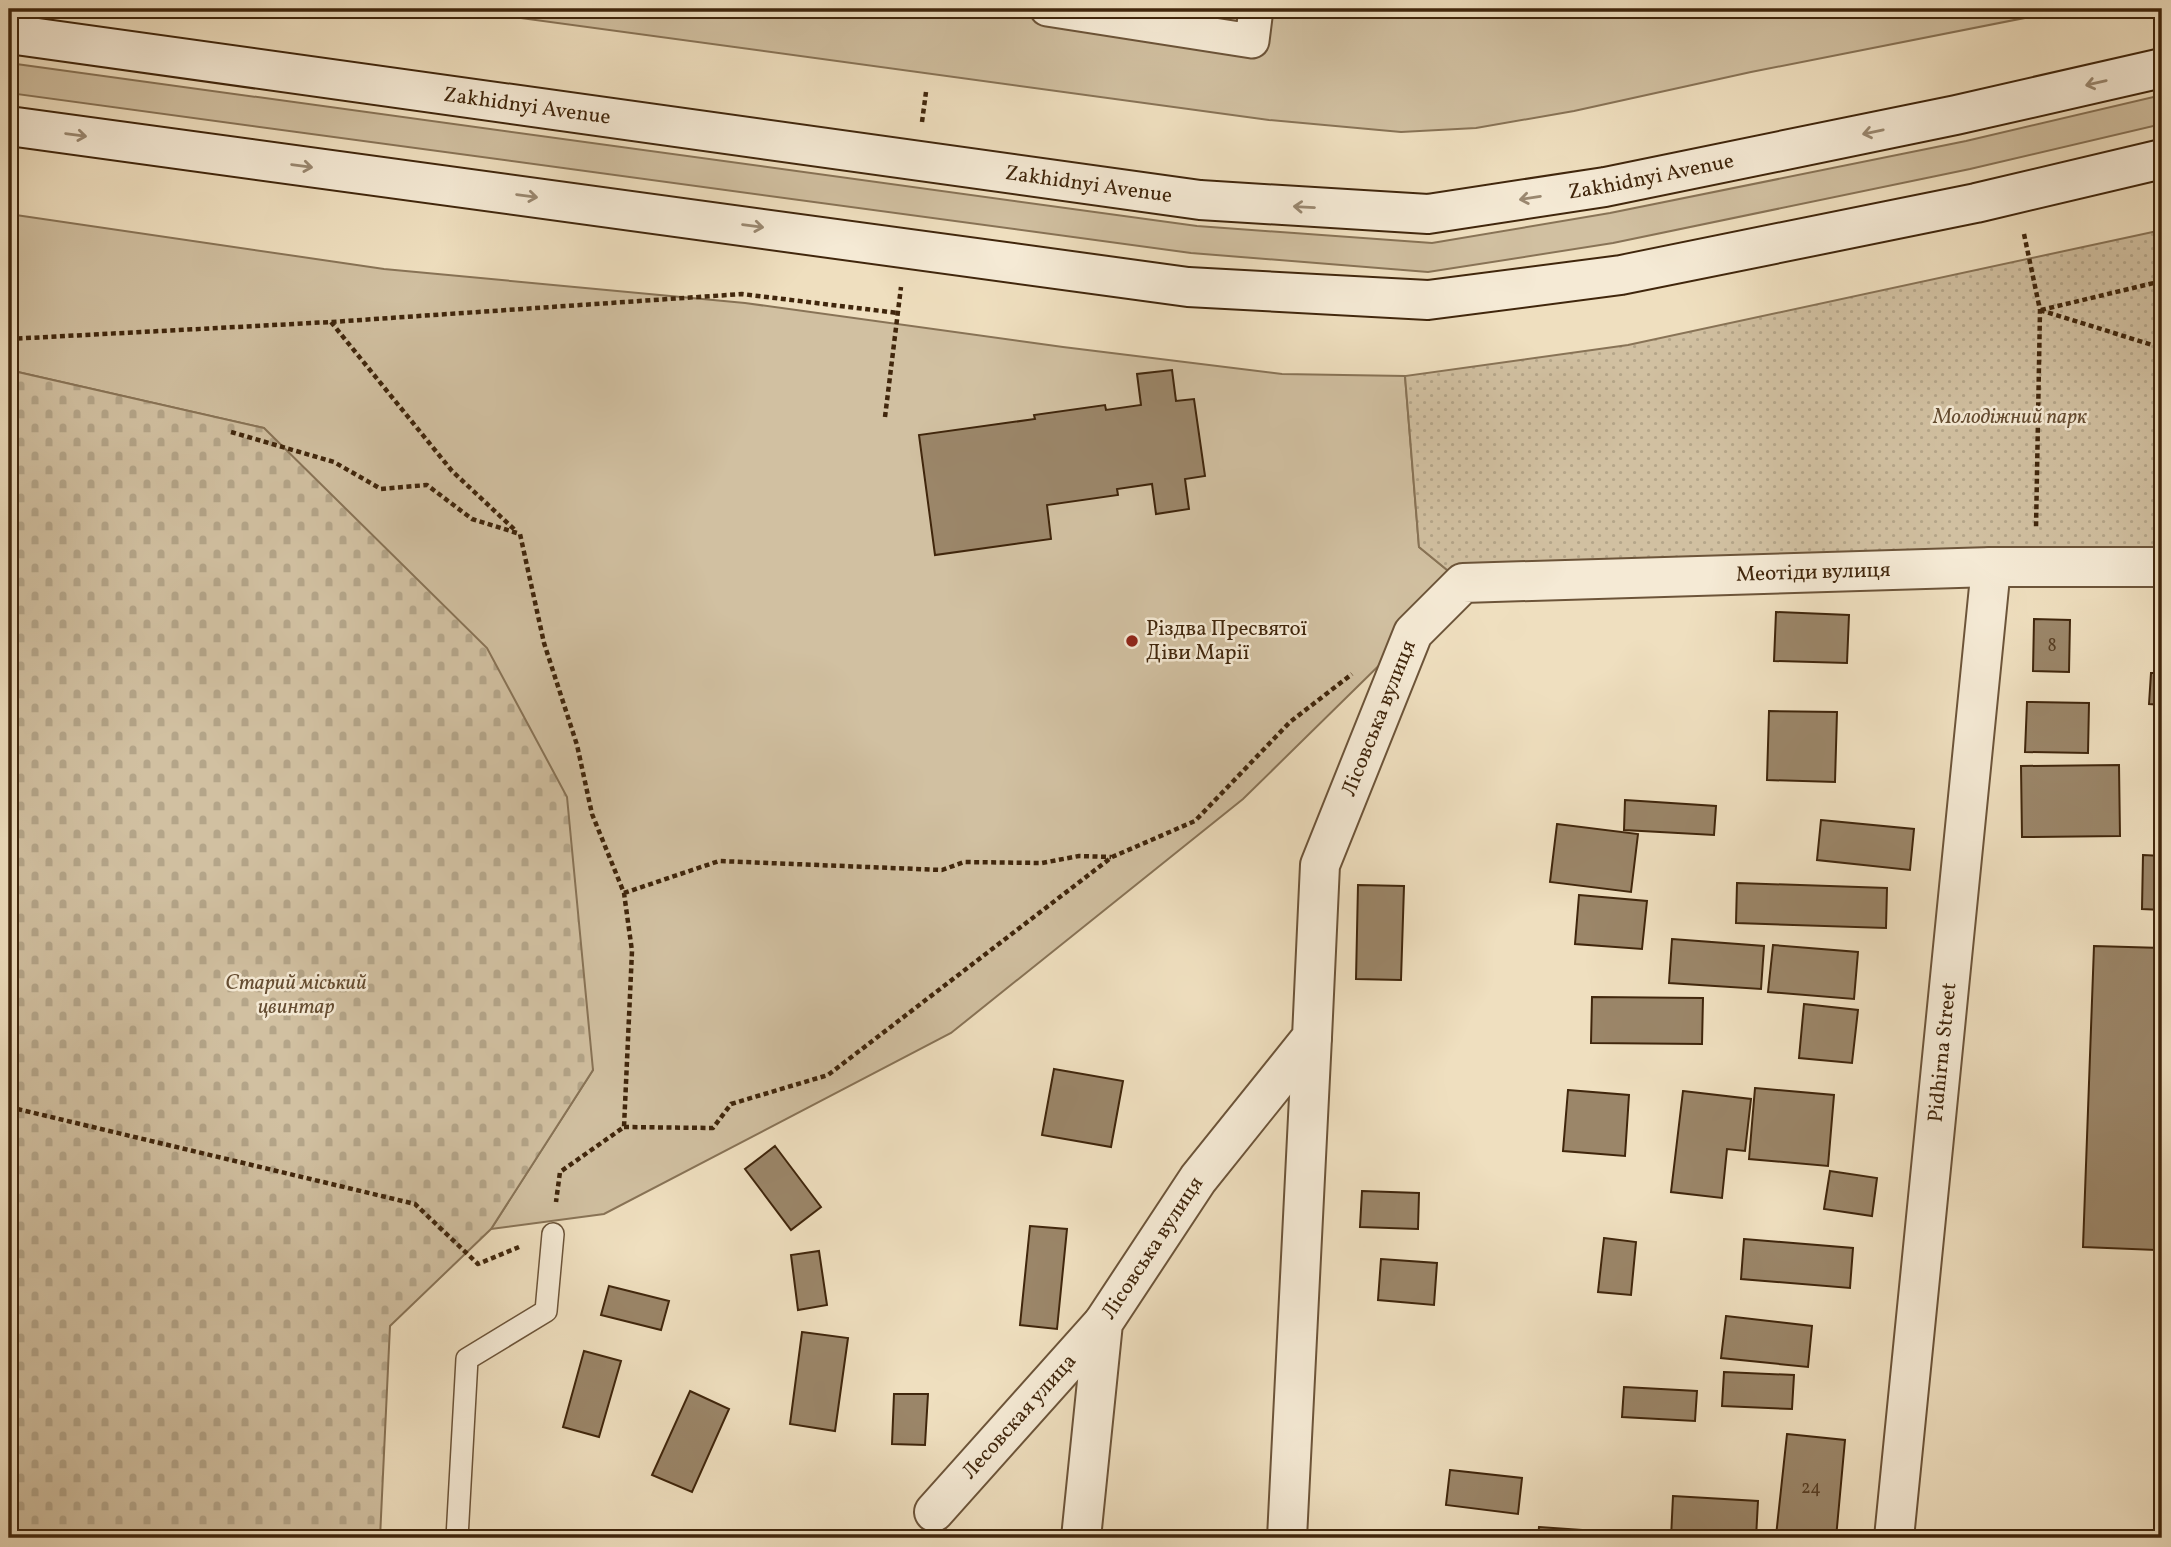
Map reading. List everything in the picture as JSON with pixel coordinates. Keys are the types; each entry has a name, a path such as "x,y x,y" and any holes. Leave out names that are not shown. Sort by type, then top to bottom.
{"main road":[{"name":"Zakhidnyi Avenue","path":"9,34 1200,200 1428,214 1605,187 1956,115 2162,68"},
{"path":"9,126 1188,287 1428,300 1621,275 2016,194 2162,159"},
{"name":"Меотіди вулиця","path":"1463,583 1991,567 2162,567"},
{"name":"Pidhirna Street","path":"1894,1538 1991,567"},
{"name":"Лісовська вулиця","path":"1287,1538 1320,865 1413,633 1463,583"},
{"name":"Лісовська вулиця","path":"1081,1538 1103,1323 1198,1179 1311,1037"},
{"name":"Лесовская улица","path":"934,1512 1103,1323"}],"street":[{"path":"1047,9 1252,41 1256,9"}],"lane":[{"path":"457,1538 467,1359 545,1311 553,1234"}],"path":[{"path":"2016,194 2040,310 2036,567"},
{"path":"2040,310 2162,281"},
{"path":"9,339 331,322 742,294 898,313"},
{"path":"2040,310 2162,348"},
{"path":"331,322 452,471 520,534 544,643 577,746 592,814 624,893 632,951 624,1127"},
{"path":"232,432 334,463 382,489 427,485 471,519 520,534"},
{"path":"9,1107 415,1204 478,1264 553,1234 560,1172 624,1127 713,1128 731,1104 828,1075 1112,857 1195,821 1290,722 1362,666"},
{"path":"624,893 719,862 942,870 964,862 1042,863 1079,856 1112,857"}],"green space":[{"path":"485,9 2070,9 1751,72 1574,111 1476,128 1401,132 1269,120 485,13"},
{"path":"9,63 1197,226 1432,243 1610,213 1966,141 2162,95 2162,124 1970,169 1613,243 1428,272 1191,253 9,93"},
{"path":"9,214 384,269 745,303 1282,374 1405,376 1419,547 1463,583 1243,799 951,1033 604,1214 491,1229 593,1070 264,428 9,370"},
{"name":"Молодіжний парк","path":"2162,230 2162,567 1463,583 1419,547 1405,376 1628,345"},
{"name":"Старий міський цвинтар","path":"9,370 264,428 487,648 567,797 593,1070 491,1229 390,1326 380,1538 9,1538"}],"building":[{"path":"1172,370 1176,401 1194,399 1205,476 1185,479 1189,509 1156,514 1152,484 1117,489 1118,495 1047,505 1051,539 935,555 919,435 1035,419 1034,415 1105,405 1106,410 1141,405 1137,374"},
{"path":"2162,496 2162,552 2158,552"},
{"path":"1776,612 1849,615 1847,663 1774,661"},
{"path":"2034,619 2070,620 2069,672 2033,671"},
{"path":"2151,673 2162,673 2162,705 2149,704"},
{"path":"2027,702 2089,703 2088,753 2025,752"},
{"path":"1769,711 1837,712 1835,782 1767,780"},
{"path":"2119,765 2120,836 2022,837 2021,766"},
{"path":"1625,800 1716,806 1714,835 1624,830"},
{"path":"1821,820 1914,829 1910,870 1817,860"},
{"path":"1557,824 1638,834 1631,892 1550,882"},
{"path":"2143,855 2162,856 2162,910 2142,909"},
{"path":"1737,883 1887,888 1886,928 1736,923"},
{"path":"1358,885 1404,886 1401,980 1356,979"},
{"path":"1579,895 1647,901 1642,949 1575,944"},
{"path":"1672,939 1764,946 1761,989 1669,983"},
{"path":"1773,945 1858,952 1854,999 1768,992"},
{"path":"2094,946 2162,948 2162,1089 2156,1250 2083,1247"},
{"path":"1592,997 1703,998 1702,1044 1591,1043"},
{"path":"1804,1004 1858,1010 1852,1063 1799,1058"},
{"path":"1054,1069 1123,1081 1111,1147 1042,1135"},
{"path":"1755,1088 1834,1095 1828,1166 1749,1159"},
{"path":"1568,1090 1629,1095 1625,1156 1563,1151"},
{"path":"1683,1091 1751,1099 1745,1151 1727,1149 1722,1198 1671,1192"},
{"path":"775,1146 821,1207 791,1230 745,1169"},
{"path":"1830,1171 1877,1178 1872,1216 1824,1209"},
{"path":"1362,1191 1419,1193 1418,1229 1360,1227"},
{"path":"1030,1226 1067,1229 1057,1329 1020,1325"},
{"path":"1604,1238 1636,1242 1631,1295 1598,1292"},
{"path":"1744,1239 1853,1248 1850,1288 1741,1279"},
{"path":"819,1251 827,1305 798,1310 791,1255"},
{"path":"1381,1259 1437,1263 1434,1305 1378,1300"},
{"path":"609,1286 669,1301 661,1330 601,1315"},
{"path":"1726,1316 1812,1326 1808,1367 1721,1358"},
{"path":"802,1332 848,1338 835,1431 790,1424"},
{"path":"584,1351 621,1361 599,1437 563,1427"},
{"path":"1724,1372 1794,1375 1792,1409 1722,1406"},
{"path":"1624,1387 1697,1391 1695,1421 1622,1417"},
{"path":"690,1391 729,1409 692,1492 652,1475"},
{"path":"894,1394 928,1394 925,1445 892,1444"},
{"path":"1787,1434 1845,1440 1836,1538 1776,1536"},
{"path":"1450,1470 1522,1478 1518,1514 1446,1505"},
{"path":"1673,1496 1758,1501 1756,1538 1671,1538"},
{"path":"1539,1527 1610,1532 1609,1538 1538,1538"}],"place":[{"name":"Різдва Пресвятої Діви Марії","path":"1132,641"}]}
